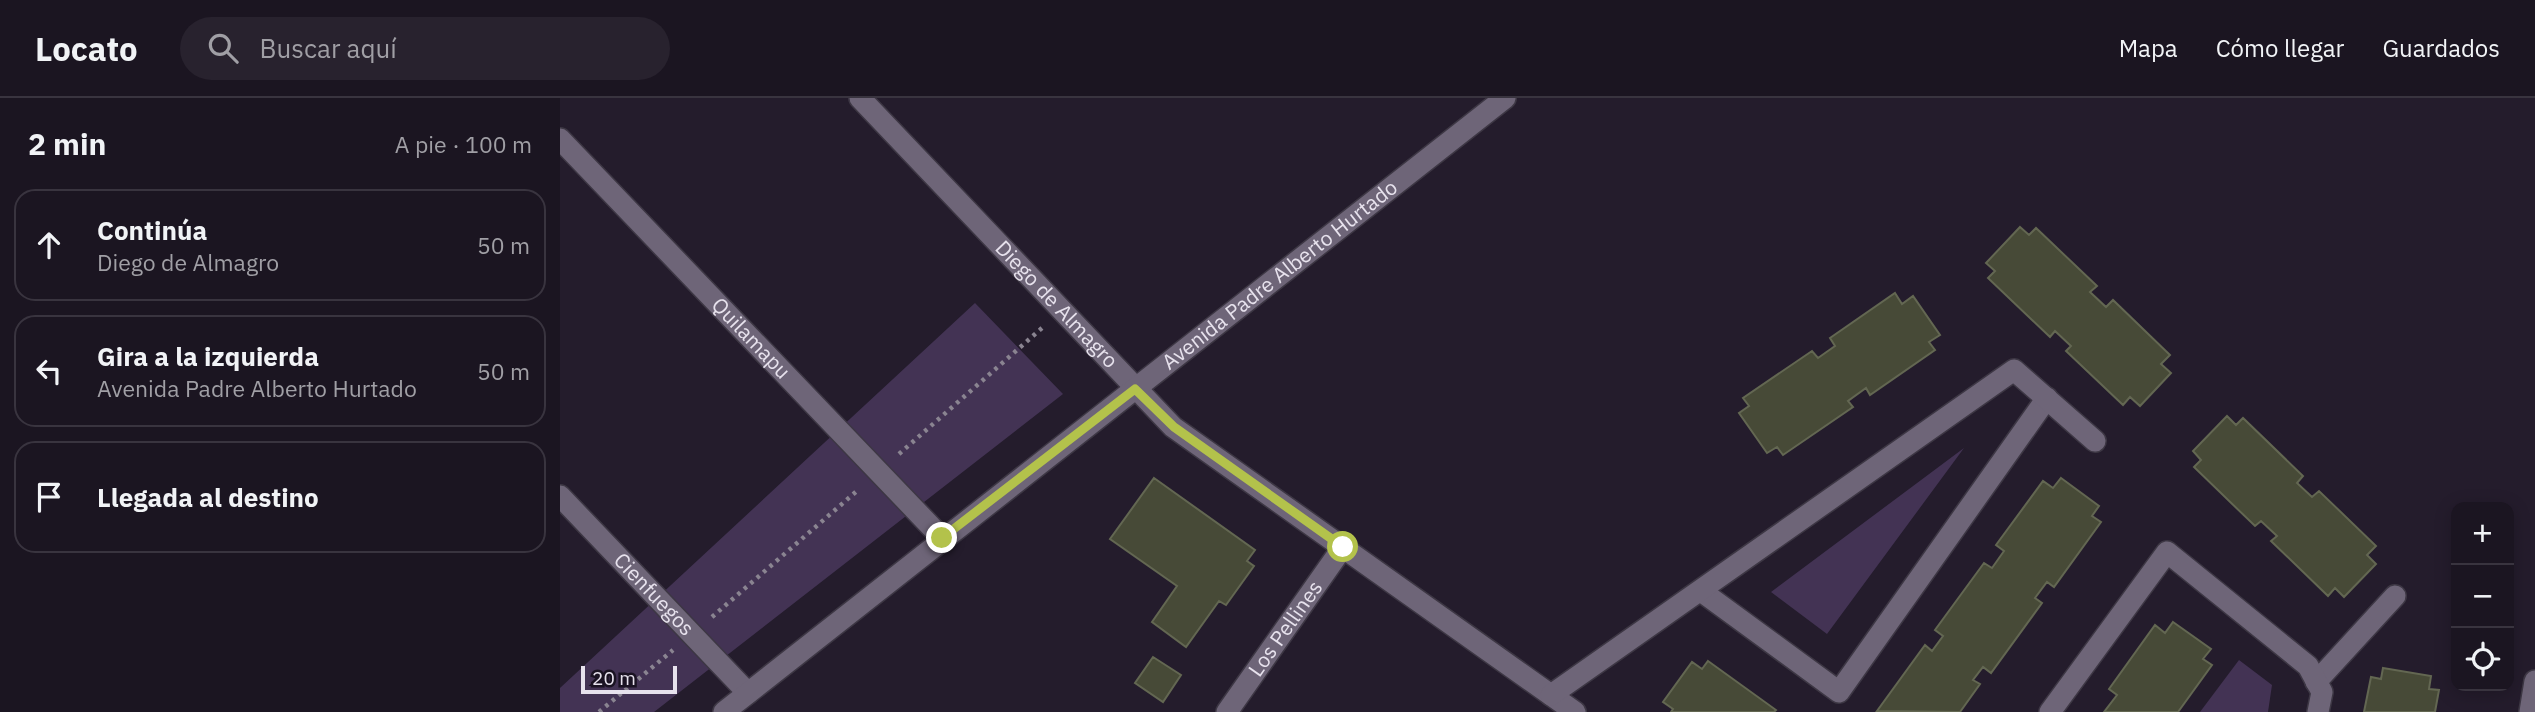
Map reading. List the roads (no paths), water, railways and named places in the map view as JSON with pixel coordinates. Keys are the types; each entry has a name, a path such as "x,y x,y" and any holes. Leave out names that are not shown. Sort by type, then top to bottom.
{"street":[{"name":"Diego de Almagro","path":"860,98 1061,312 1174,427 1576,712"},
{"name":"Avenida Padre Alberto Hurtado","path":"724,712 1504,98"},
{"name":"Quilamapu","path":"560,139 942,538"},
{"path":"1551,695 2014,370 2095,441"},
{"path":"1701,591 1839,692 2047,398"},
{"name":"Cienfuegos","path":"560,496 748,693"},
{"name":"Los Pellines","path":"1227,712 1343,547"},
{"path":"2050,712 2167,552 2308,666 2322,692 2318,712"},
{"path":"2316,682 2395,596"},
{"path":"2530,712 2535,681"}]}
